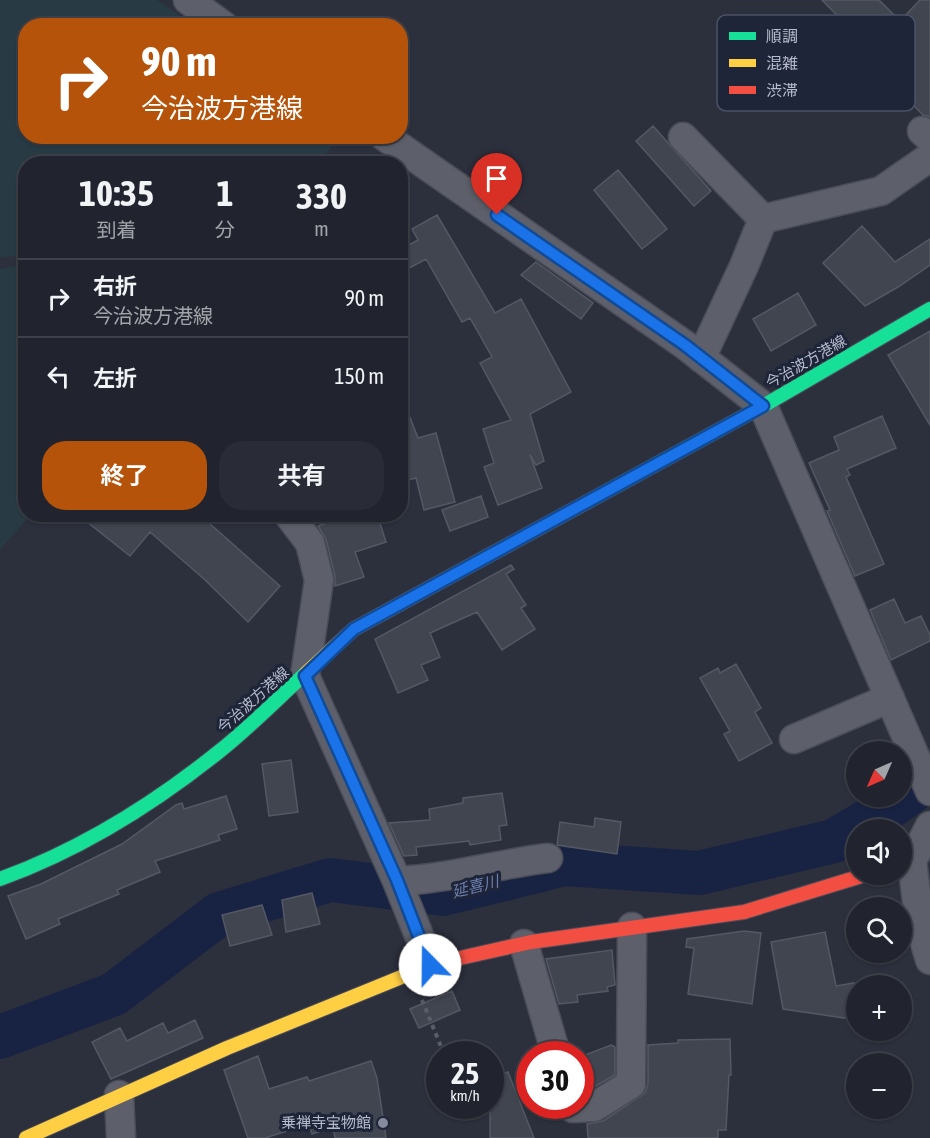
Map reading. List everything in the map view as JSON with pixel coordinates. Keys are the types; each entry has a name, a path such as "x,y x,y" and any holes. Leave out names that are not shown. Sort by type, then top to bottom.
{"main road":[{"name":"今治波方港線","path":"0,879 33,867 113,827 221,750 354,629 763,406 930,309"},
{"path":"26,1138 227,1048 421,969 524,944 744,912 846,881"}],"street":[{"path":"188,0 213,18"},
{"path":"683,137 763,219"},
{"path":"763,219 881,191 927,142"},
{"path":"395,144 700,358 763,406 930,791"},
{"path":"700,358 744,266 763,219"},
{"path":"294,522 310,543 319,580 305,676 397,880 421,969"},
{"path":"794,739 890,698"},
{"path":"912,855 930,826"},
{"path":"397,880 432,880 504,863 548,858"},
{"path":"912,885 930,960"},
{"path":"594,1107 631,1084 632,927"},
{"path":"524,944 552,1041"},
{"path":"119,1095 121,1138"}],"path":[{"path":"421,969 440,1041"}],"shaded area":[{"path":"0,0 157,0 184,18 18,18 18,144 334,144 324,156 18,156 18,256 0,257"},
{"path":"18,266 18,522 24,522 0,550 0,269"}],"building":[{"path":"822,0 879,0 894,15 837,15"},
{"path":"920,0 930,0 930,117 923,115 915,107 915,15 906,15"},
{"path":"653,126 711,191 694,206 636,141"},
{"path":"618,170 667,229 642,249 594,190"},
{"path":"437,215 495,313 521,299 571,392 530,414 544,461 536,465 530,455 542,488 498,505 484,467 494,463 483,429 511,420 480,363 492,357 470,318 462,322 426,259 408,269 408,246 418,240 412,229"},
{"path":"862,226 895,262 930,239 930,265 865,306 823,263"},
{"path":"536,262 593,303 581,319 521,275"},
{"path":"798,293 816,325 771,351 753,319"},
{"path":"930,331 930,425 888,355"},
{"path":"408,412 418,438 436,433 455,502 424,510 416,478 408,480"},
{"path":"882,416 896,448 847,469 850,475 846,477 884,564 855,576 809,463 839,450 834,437"},
{"path":"481,496 488,517 450,531 442,510"},
{"path":"87,522 208,522 280,586 248,622 204,579 150,532 130,556"},
{"path":"330,522 380,522 386,542 355,552 364,577 335,586 335,576 326,539 318,526"},
{"path":"511,565 514,569 506,574 526,605 521,608 535,629 502,650 477,612 430,633 440,657 421,665 428,680 398,693 375,639"},
{"path":"894,599 905,623 921,616 930,635 930,641 891,660 870,610"},
{"path":"736,664 761,708 755,712 772,743 739,761 724,734 730,731 700,678 718,668 720,673"},
{"path":"291,760 298,812 269,816 262,764"},
{"path":"502,793 507,825 499,826 501,840 470,845 469,841 416,847 417,855 404,856 389,823 430,820 429,809 463,803 463,798"},
{"path":"226,796 237,829 218,835 220,840 155,861 160,872 117,890 119,894 58,919 60,924 26,939 8,896 41,884 122,844 176,805 182,803 184,809"},
{"path":"595,818 621,822 617,854 557,845 560,822 594,827"},
{"path":"312,893 320,924 286,932 282,900"},
{"path":"262,905 272,935 230,946 222,915"},
{"path":"744,931 761,933 752,1004 688,994 694,948 686,947 687,939"},
{"path":"825,932 836,986 846,984 846,1018 783,1009 771,942"},
{"path":"612,950 615,985 607,987 608,991 577,995 578,1002 559,1004 546,959"},
{"path":"452,991 460,1010 419,1028 410,1009"},
{"path":"195,1020 203,1038 111,1079 92,1042 120,1028 127,1041 163,1023 168,1033"},
{"path":"730,1039 731,1075 729,1075 726,1130 718,1130 718,1138 588,1138 587,1124 603,1121 645,1093 648,1084 648,1045 678,1043 678,1040"},
{"path":"611,1045 615,1047 615,1075 594,1087 594,1052"},
{"path":"258,1056 269,1089 307,1077 309,1081 371,1061 377,1078 386,1138 335,1138 333,1127 312,1134 309,1124 265,1138 248,1138 224,1070"},
{"path":"508,1072 516,1092 516,1119 527,1119 534,1138 490,1138 490,1119 504,1119 504,1073"}],"waterway":[{"name":"延喜川","path":"0,1037 114,994 219,914 330,880 443,894 565,864 699,873 834,841 886,810 930,778"}],"traffic: fast":[{"path":"587,502 763,406 930,309"},
{"path":"0,879 87,840 143,807 221,750 306,673"}],"traffic: slow":[{"path":"306,673 354,629 587,502"},
{"path":"26,1138 227,1048 431,965 451,960"}],"traffic: jam":[{"path":"451,960 531,942 744,912 846,881"}],"place":[{"name":"乗禅寺宝物館","path":"383,1123"}],"route":[{"path":"430,965 397,880 305,676 354,629 763,406 685,345 497,215"}]}
